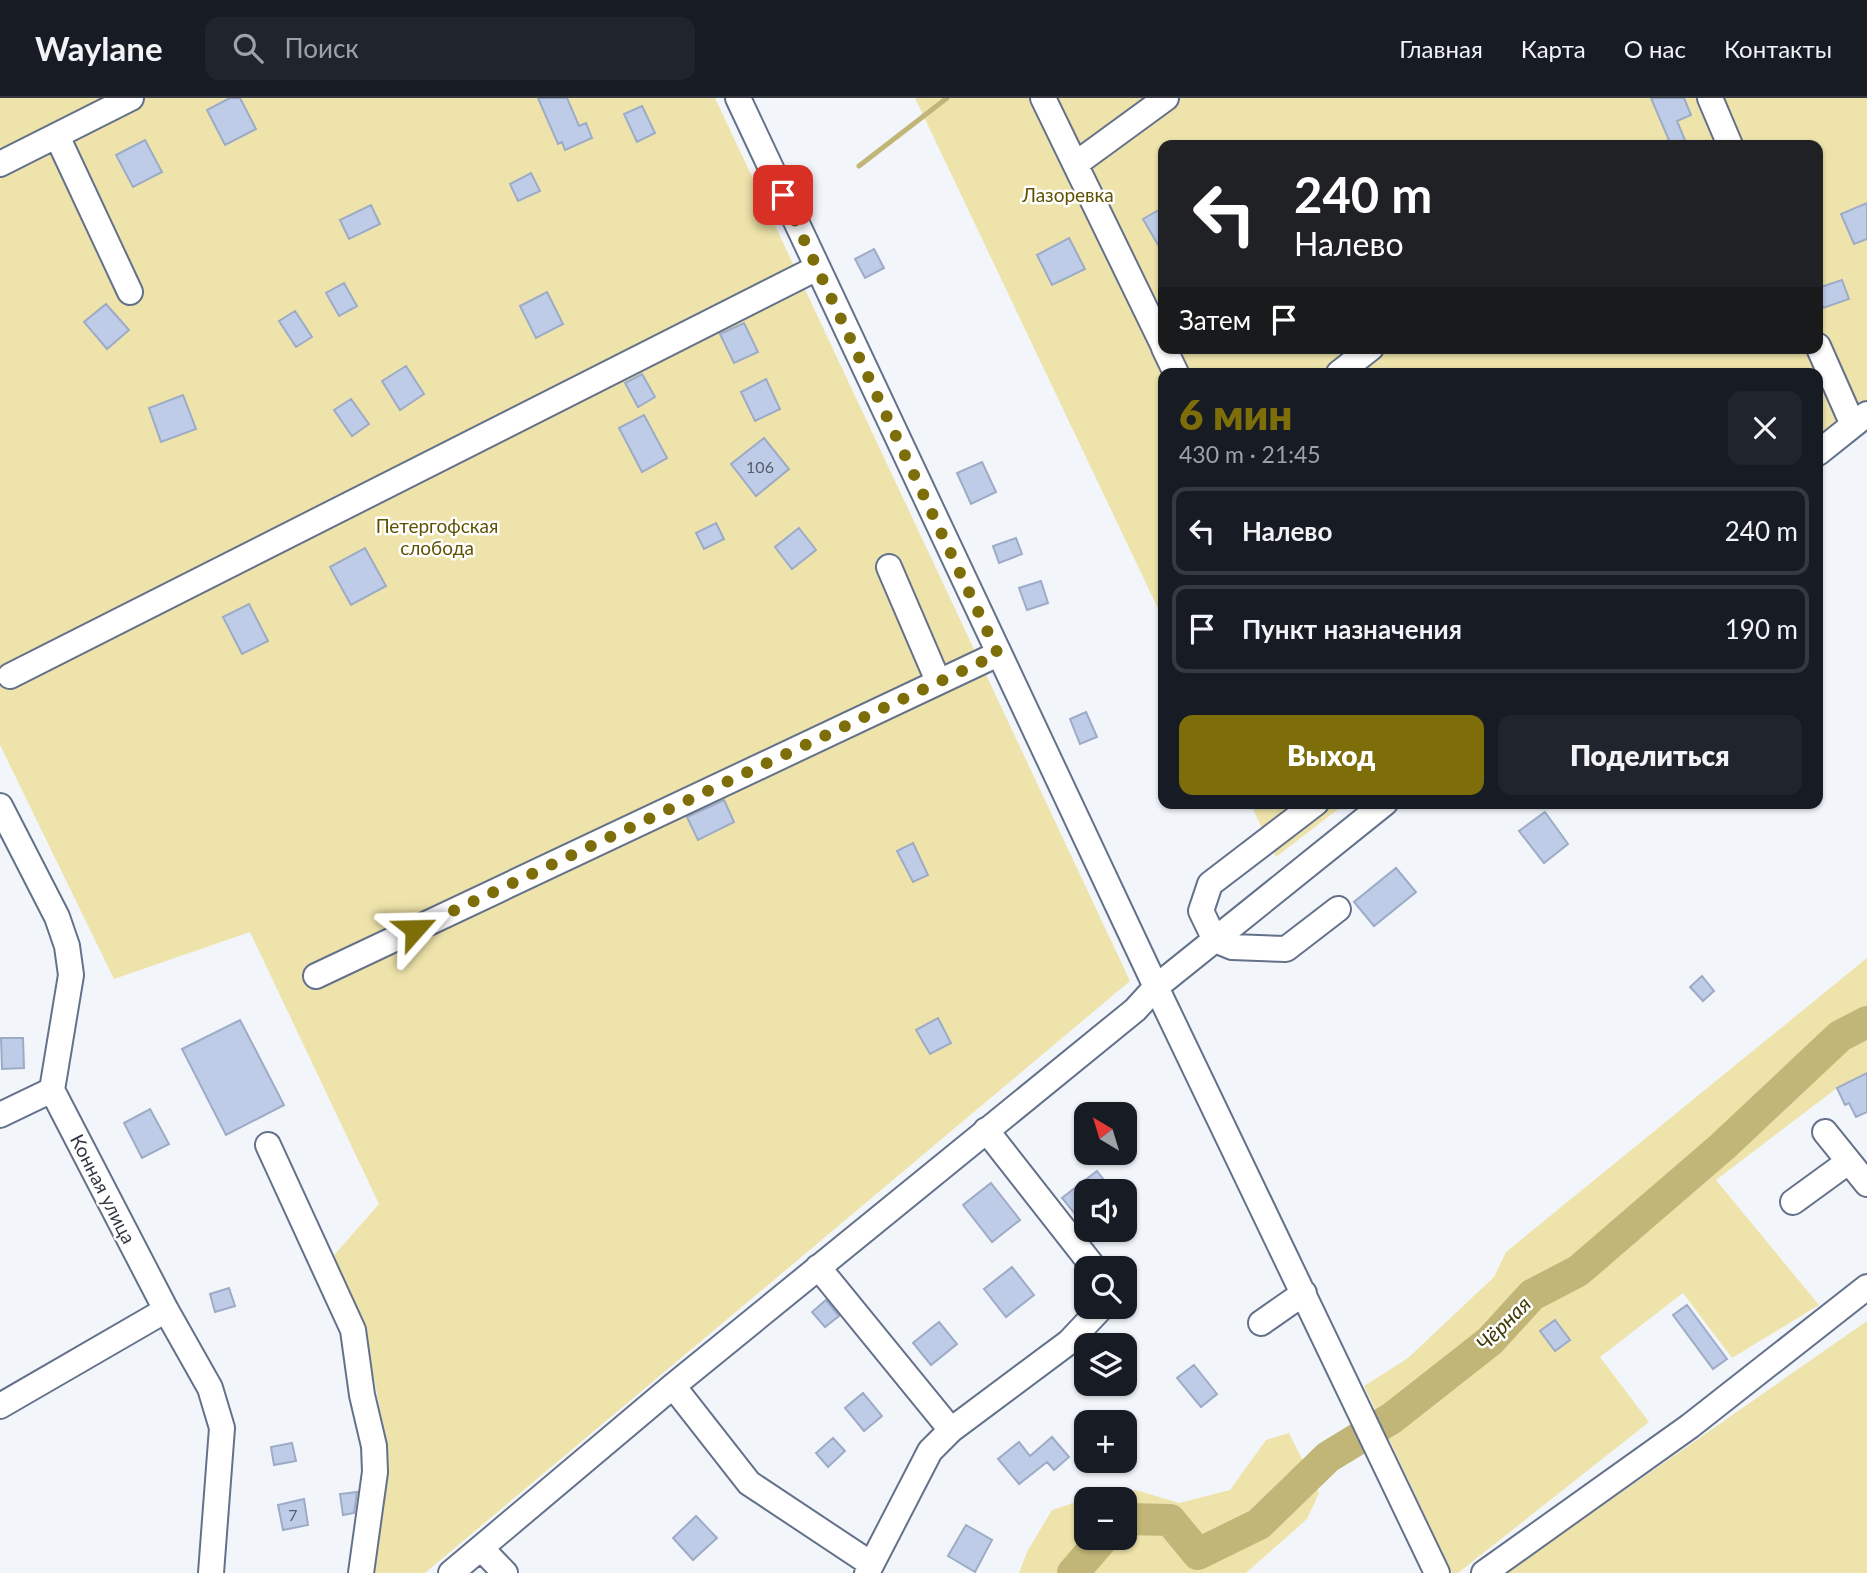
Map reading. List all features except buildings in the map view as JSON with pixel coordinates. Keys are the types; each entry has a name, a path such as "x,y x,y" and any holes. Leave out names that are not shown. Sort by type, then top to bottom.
{"street":[{"path":"0,164 131,98"},
{"path":"738,98 998,654 1437,1573"},
{"path":"1043,98 1077,163 1158,335"},
{"path":"1077,163 1166,98"},
{"path":"1710,98 1728,140"},
{"path":"57,136 130,292"},
{"path":"10,676 817,268"},
{"path":"1345,368 1363,354"},
{"path":"1823,354 1860,420 1823,449"},
{"path":"889,567 938,681"},
{"path":"316,976 998,654"},
{"path":"1308,809 1210,884 1201,911 1215,940 1232,947 1286,949 1338,909"},
{"path":"452,1573 673,1386 1135,1010 1156,987 1378,809"},
{"path":"0,1115 52,1090 71,975 68,946 57,917 2,816"},
{"name":"Конная улица","path":"52,1090 166,1310 210,1388 222,1428 211,1573"},
{"path":"986,1130 1085,1256"},
{"path":"1825,1132 1867,1184"},
{"path":"268,1146 353,1330 362,1395 374,1446 375,1472 360,1573"},
{"path":"1793,1202 1848,1162"},
{"path":"818,1267 951,1430"},
{"path":"1485,1573 1690,1426 1867,1287"},
{"path":"1261,1323 1304,1293"},
{"path":"0,1406 166,1310"},
{"path":"673,1386 749,1483 869,1569 930,1451 951,1430 1069,1342 1091,1319"},
{"path":"481,1548 505,1573"}],"green space":[{"name":"Петергофская слобода","path":"0,98 715,98 1130,981 425,1573 368,1573 388,1452 366,1336 328,1262 379,1204 250,932 114,979 0,745"},
{"name":"Лазоревка","path":"915,98 1867,98 1867,400 1823,433 1823,368 1158,368 1158,608"},
{"path":"1253,809 1338,809 1276,857"},
{"path":"1867,958 1867,1073 1837,1088 1716,1180 1819,1305 1732,1358 1683,1293 1600,1357 1649,1422 1458,1573 1452,1573 1364,1386 1408,1358 1494,1277 1506,1252"},
{"path":"1867,1321 1867,1573 1506,1573 1526,1559"},
{"path":"1289,1433 1319,1493 1307,1519 1246,1573 1019,1573 1027,1552 1052,1510 1074,1503 1074,1550 1137,1550 1137,1490 1179,1503 1230,1490 1266,1440"}],"waterway":[{"path":"859,166 947,98"},
{"name":"Чёрная","path":"1137,1519 1170,1520 1198,1554 1259,1524 1328,1457 1392,1418 1490,1341 1532,1295 1578,1271 1723,1146 1840,1036 1867,1022"},
{"name":"Чёрная","path":"1073,1573 1093,1550"}],"route":[{"path":"415,929 998,654 783,195"}]}
